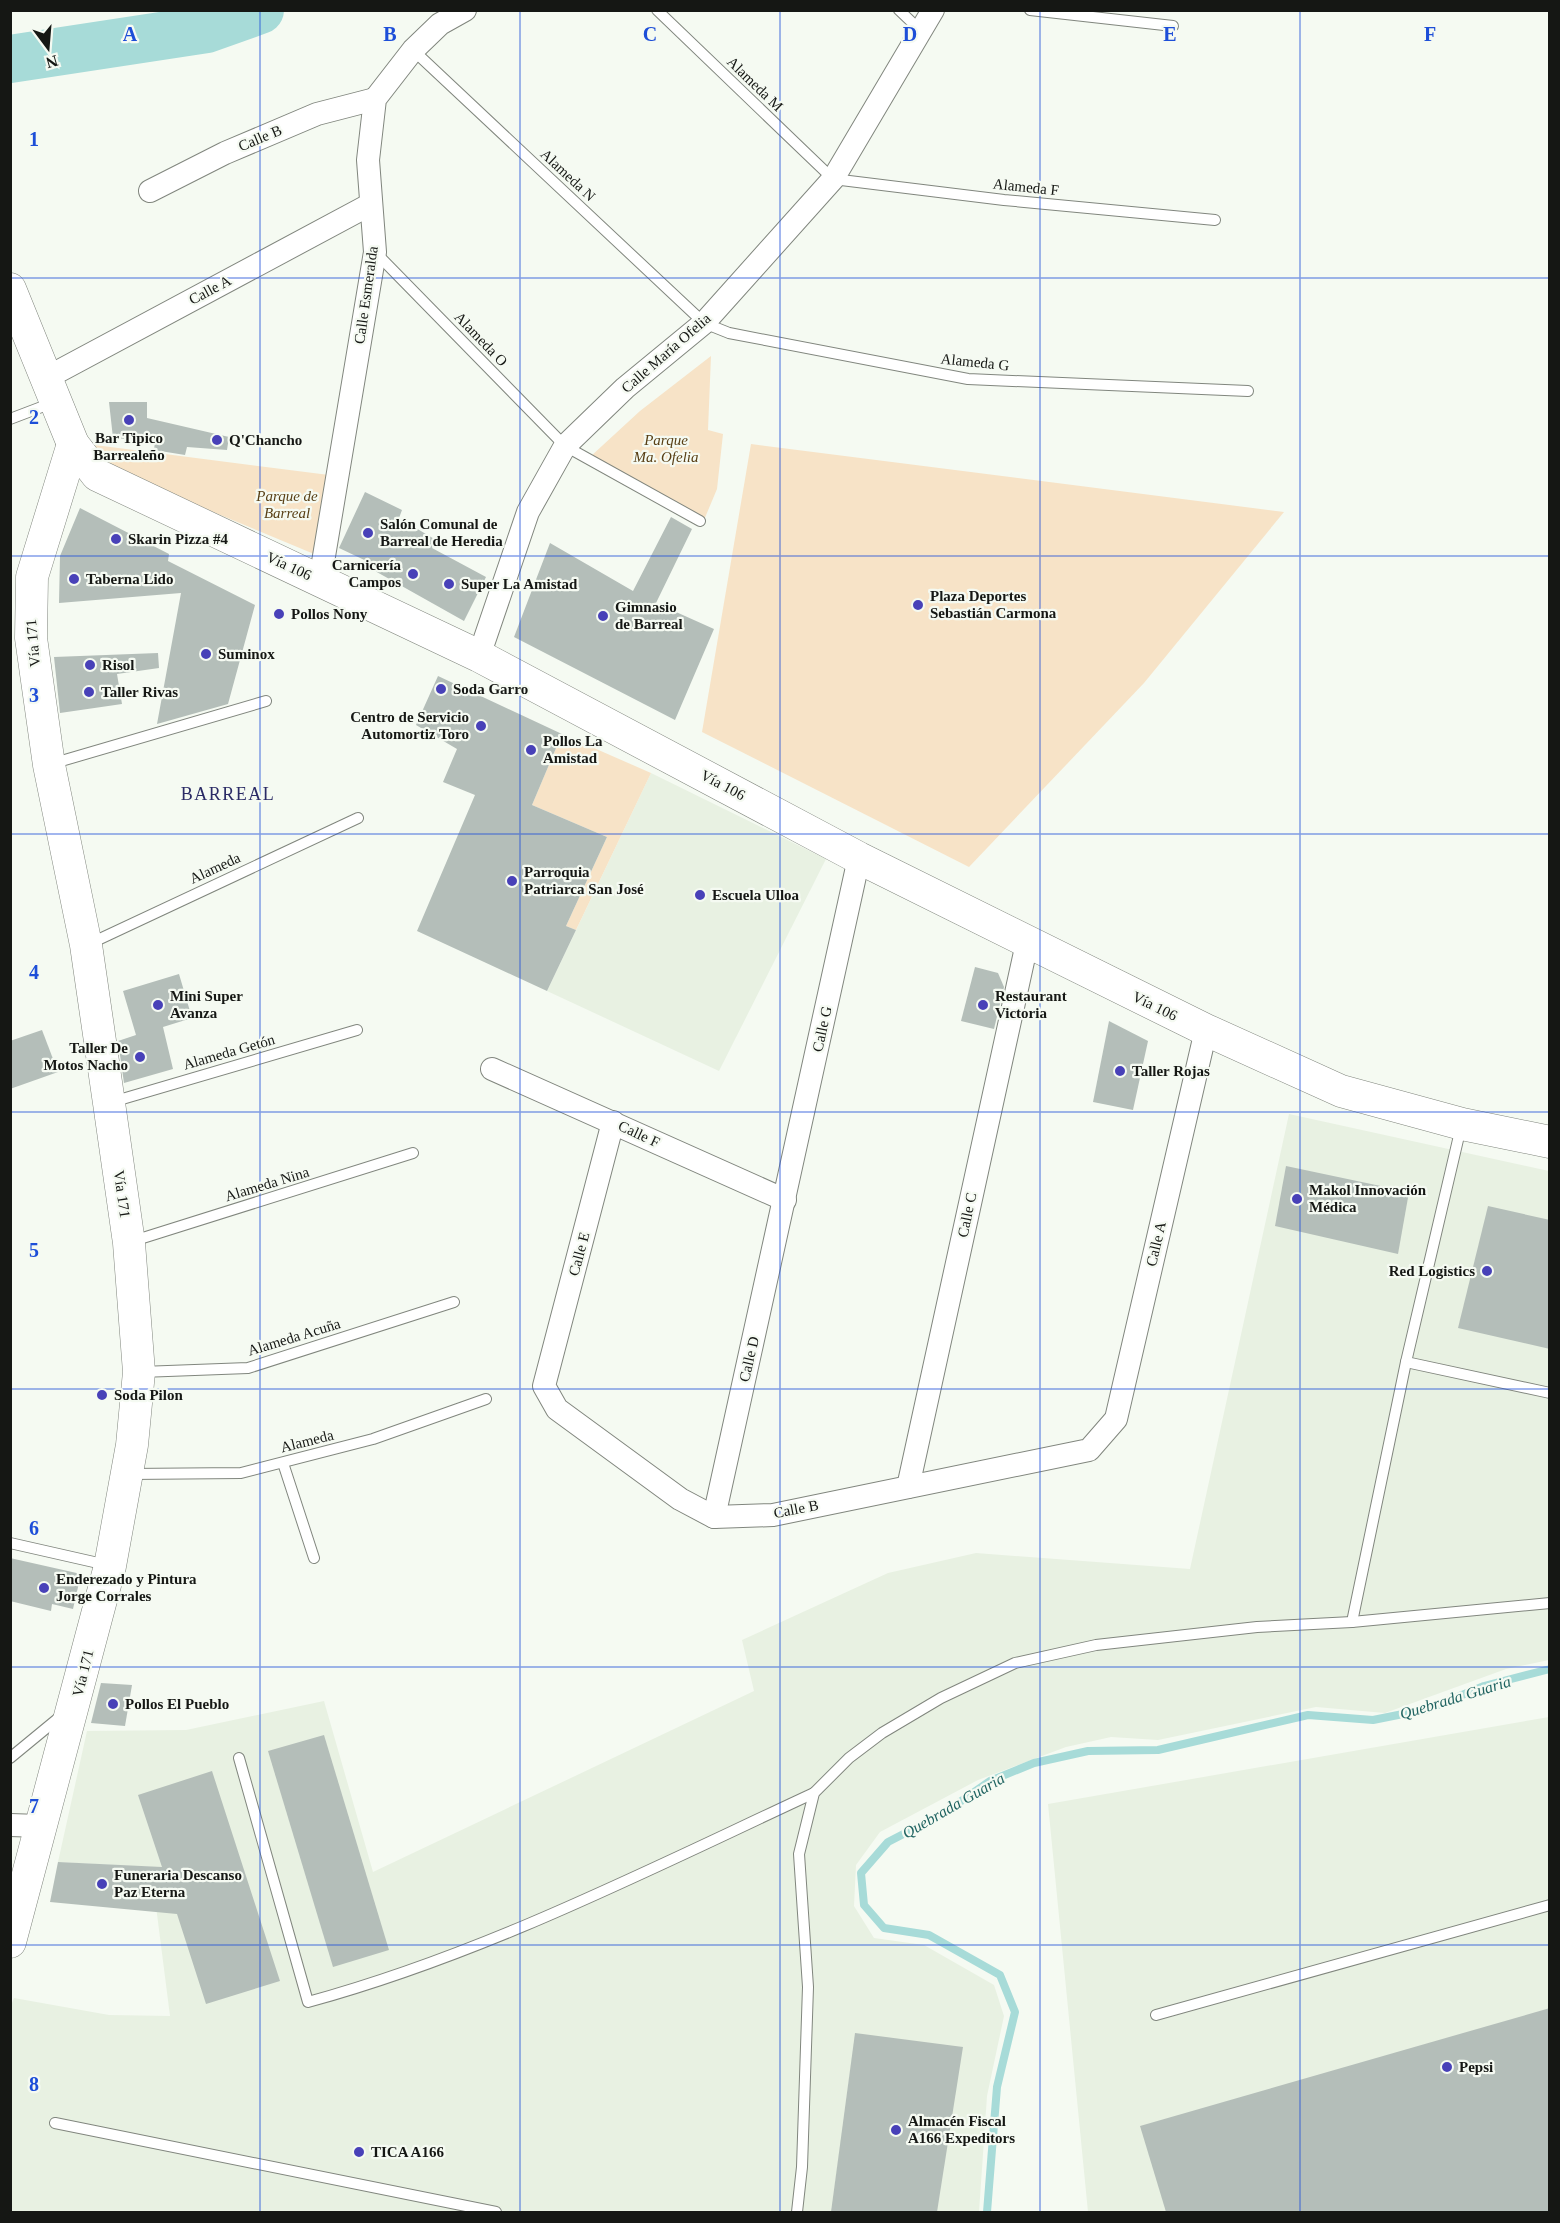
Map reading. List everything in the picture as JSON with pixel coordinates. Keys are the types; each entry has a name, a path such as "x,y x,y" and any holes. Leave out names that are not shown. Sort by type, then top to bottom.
{"main road":[{"name":"Vía 106","path":"10,289 73,444 97,476 479,656 859,858 1206,1030 1341,1091 1461,1124 1550,1142"},
{"name":"Vía 171","path":"10,1942 25,1826 75,1704 110,1566 127,1474 138,1372 129,1243 86,945 49,765 31,638 32,577 73,444"}],"street":[{"path":"375,99 412,50 440,24 465,10"},
{"name":"Calle María Ofelia","path":"479,656 528,512 565,447 625,388 704,322 833,179 933,10"},
{"name":"Calle B","path":"150,191 225,153 317,114 375,99"},
{"name":"Calle Esmeralda","path":"320,580 375,252 368,160 375,99"},
{"name":"Calle A","path":"52,389 371,204"},
{"name":"Calle G","path":"785,1200 859,858"},
{"name":"Calle C","path":"908,1487 1027,943"},
{"name":"Calle A","path":"1089,1450 1116,1419 1206,1030"},
{"name":"Calle F","path":"492,1069 785,1200"},
{"name":"Calle E","path":"544,1386 613,1122"},
{"name":"Calle D","path":"714,1517 785,1200"},
{"name":"Calle B","path":"544,1386 557,1409 680,1499 714,1517 773,1515 1089,1450"}],"lane":[{"name":"Alameda M","path":"657,10 833,179"},
{"path":"899,10 922,31"},
{"path":"1030,10 1173,26"},
{"name":"Alameda N","path":"412,50 704,322"},
{"name":"Alameda F","path":"833,179 1004,201 1215,220"},
{"name":"Alameda O","path":"375,252 565,447 700,521"},
{"name":"Alameda G","path":"704,322 729,333 968,379 1248,391"},
{"path":"10,419 52,389"},
{"path":"49,765 266,701"},
{"name":"Alameda","path":"86,945 358,818"},
{"name":"Alameda Getón","path":"109,1103 357,1030"},
{"path":"1352,1622 1406,1362 1461,1124"},
{"name":"Alameda Nina","path":"129,1243 413,1153"},
{"name":"Alameda Acuña","path":"138,1372 248,1368 454,1302"},
{"path":"1406,1362 1550,1393"},
{"name":"Alameda","path":"127,1474 241,1473 373,1439 486,1399"},
{"path":"283,1462 314,1558"},
{"path":"10,1543 110,1566"},
{"path":"239,1758 308,2002 416,1969 537,1922 814,1793 849,1758 882,1733 941,1698 1015,1663 1096,1645 1257,1627 1352,1622 1550,1603"},
{"path":"10,1758 75,1704"},
{"path":"797,2212 802,2167 808,1987 799,1854 814,1793"},
{"path":"1156,2015 1550,1905"},
{"path":"55,2123 496,2212"}],"shaded area":[{"name":"Escuela Ulloa","path":"651,773 826,859 719,1071 547,991"},
{"path":"1289,1114 1549,1171 1549,1660 1506,1669 1385,1713 1316,1707 1158,1740 1111,1737 1066,1747 978,1780 880,1832 856,1865 854,1906 874,1938 924,1945 994,1985 1004,2016 987,2096 979,2212 11,2212 10,2008 14,1998 109,2015 170,2016 151,1867 58,1862 87,1731 186,1730 324,1701 373,1872 754,1691 742,1640 888,1573 976,1553 1190,1569"},
{"path":"1549,1717 1549,2212 1088,2212 1048,1804"}],"green space":[{"name":"Parque Ma. Ofelia","path":"711,356 708,430 723,434 717,489 704,520 590,457 640,411"},
{"path":"751,444 1284,512 1144,683 969,867 702,732"},
{"name":"Parque de Barreal","path":"95,445 329,475 314,554 105,467"},
{"path":"562,734 651,773 576,930 566,926 607,837 532,805"}],"building":[{"path":"109,402 147,402 147,418 229,437 227,450 187,447 185,455 154,450 155,441 113,438"},
{"path":"365,492 402,510 399,518 436,540 432,548 486,577 464,621 375,571 377,566 339,548"},
{"path":"80,508 169,554 168,561 255,605 228,704 157,724 181,593 59,603 60,556"},
{"name":"Gimnasio de Barreal","path":"671,517 692,529 656,603 714,629 675,720 514,637 550,543 633,591"},
{"path":"158,653 159,668 117,674 122,704 60,713 54,657"},
{"name":"Parroquia Patriarca San José","path":"438,676 562,734 532,805 607,837 566,926 576,930 547,991 417,931 475,795 443,782 457,749 416,725"},
{"name":"Restaurant Victoria","path":"975,967 998,973 1004,987 994,1029 961,1021"},
{"path":"179,974 192,1018 163,1027 173,1069 124,1083 118,1041 136,1035 123,991"},
{"name":"Taller Rojas","path":"1109,1021 1148,1041 1133,1110 1093,1102"},
{"path":"42,1030 58,1072 10,1089 10,1041"},
{"path":"1286,1166 1409,1192 1398,1254 1275,1226"},
{"path":"1488,1206 1550,1220 1550,1349 1458,1328"},
{"name":"Enderezado y Pintura Jorge Corrales","path":"10,1558 81,1574 73,1609 52,1604 51,1611 10,1601"},
{"name":"Pollos El Pueblo","path":"101,1683 132,1685 125,1726 91,1723"},
{"path":"324,1735 389,1950 333,1967 268,1751"},
{"path":"212,1771 280,1981 206,2004 177,1914 50,1902 58,1862 162,1867 138,1795"},
{"name":"Pepsi","path":"1550,2008 1550,2212 1166,2212 1140,2126"},
{"name":"Almacén Fiscal A166 Expeditors","path":"855,2033 963,2047 937,2212 831,2212"}],"waterway":[{"path":"10,59 207,29 260,10"},
{"name":"Quebrada Guaria","path":"987,2212 997,2087 1015,2012 1000,1975 929,1935 884,1928 864,1905 861,1873 888,1842 944,1813 990,1781 1034,1763 1088,1751 1158,1750 1308,1715 1373,1720 1428,1709 1484,1686 1550,1669"}],"place":[{"name":"Bar Tipico Barrealeño","path":"129,420"},
{"name":"Q'Chancho","path":"217,440"},
{"name":"Salón Comunal de Barreal de Heredia","path":"368,533"},
{"name":"Skarin Pizza #4","path":"116,539"},
{"name":"Carnicería Campos","path":"413,574"},
{"name":"Taberna Lido","path":"74,579"},
{"name":"Super La Amistad","path":"449,584"},
{"name":"Plaza Deportes Sebastián Carmona","path":"918,605"},
{"name":"Pollos Nony","path":"279,614"},
{"name":"Gimnasio de Barreal","path":"603,616"},
{"name":"Suminox","path":"206,654"},
{"name":"Risol","path":"90,665"},
{"name":"Soda Garro","path":"441,689"},
{"name":"Taller Rivas","path":"89,692"},
{"name":"Centro de Servicio Automortiz Toro","path":"481,726"},
{"name":"Pollos La Amistad","path":"531,750"},
{"name":"Parroquia Patriarca San José","path":"512,881"},
{"name":"Escuela Ulloa","path":"700,895"},
{"name":"Mini Super Avanza","path":"158,1005"},
{"name":"Restaurant Victoria","path":"983,1005"},
{"name":"Taller De Motos Nacho","path":"140,1057"},
{"name":"Taller Rojas","path":"1120,1071"},
{"name":"Makol Innovación Médica","path":"1297,1199"},
{"name":"Red Logistics","path":"1487,1271"},
{"name":"Soda Pilon","path":"102,1395"},
{"name":"Enderezado y Pintura Jorge Corrales","path":"44,1588"},
{"name":"Pollos El Pueblo","path":"113,1704"},
{"name":"Funeraria Descanso Paz Eterna","path":"102,1884"},
{"name":"Pepsi","path":"1447,2067"},
{"name":"Almacén Fiscal A166 Expeditors","path":"896,2130"},
{"name":"TICA A166","path":"359,2152"}],"district":[{"name":"BARREAL","path":"228,794"}]}
